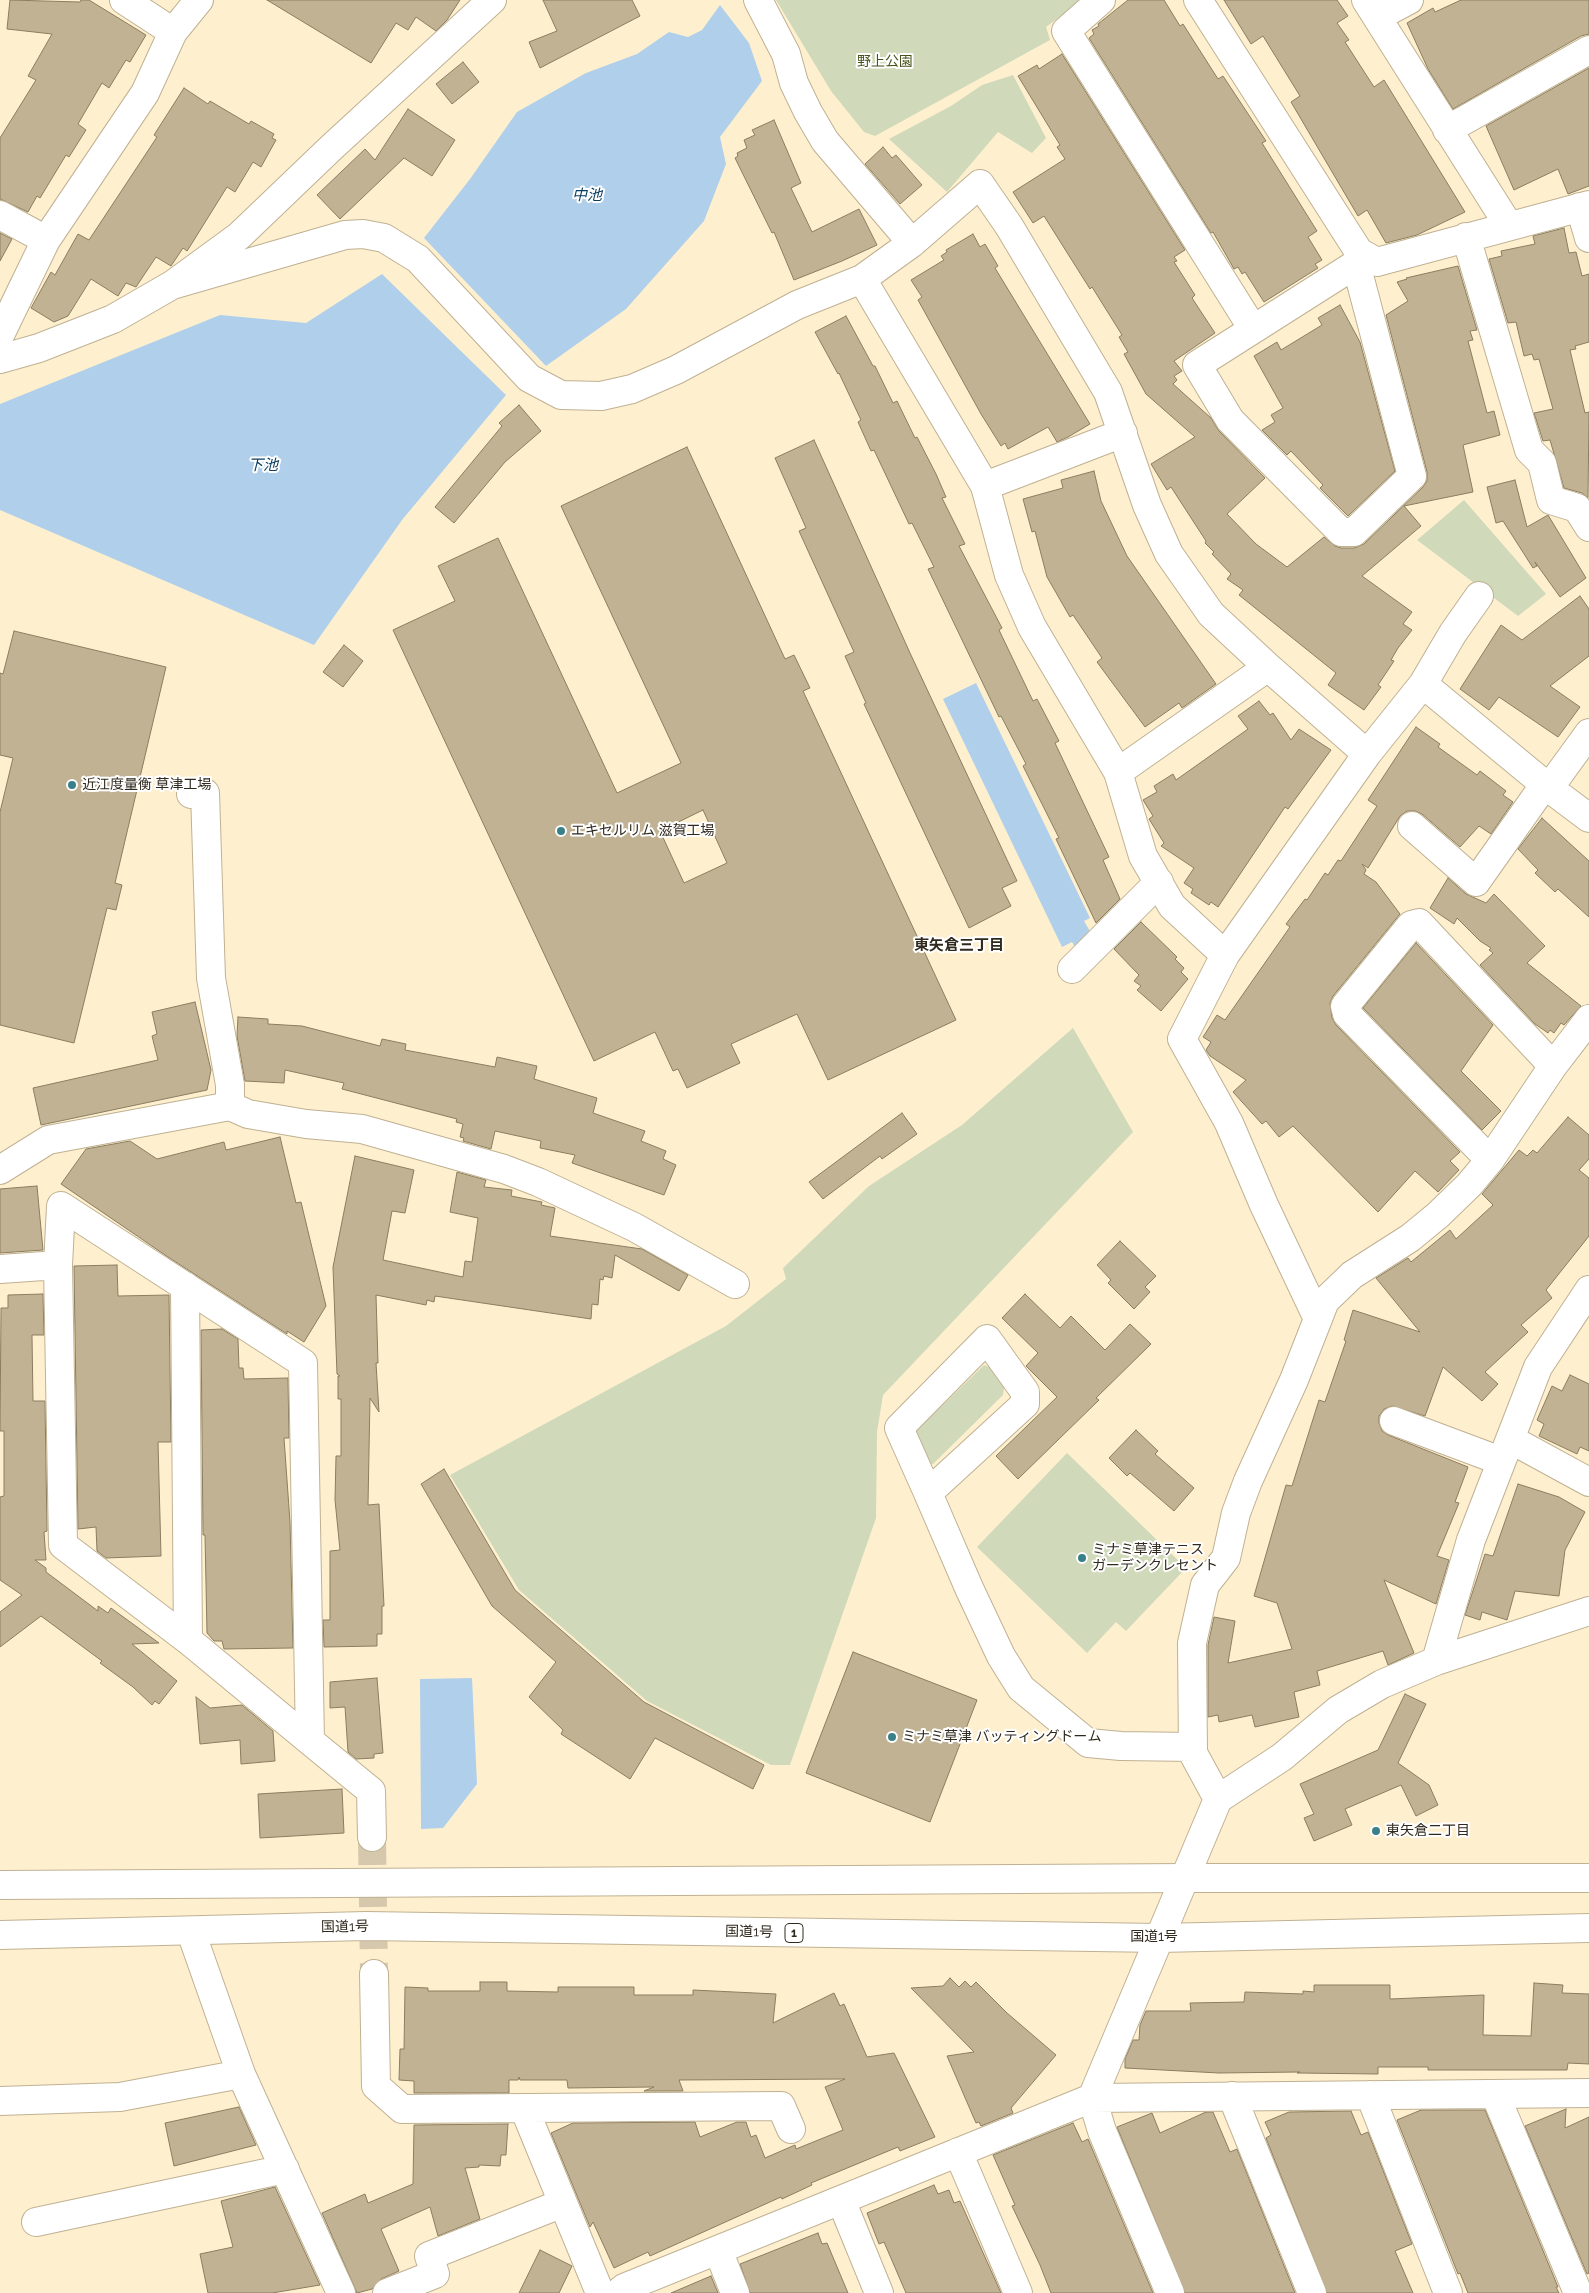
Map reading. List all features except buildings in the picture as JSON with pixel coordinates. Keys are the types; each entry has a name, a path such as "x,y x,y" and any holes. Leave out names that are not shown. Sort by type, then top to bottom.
{"main road":[{"path":"124,0 173,32"},
{"path":"0,335 46,240 145,93 173,32 199,0"},
{"path":"0,359 39,348 113,319 172,285 239,236 332,147 492,0"},
{"path":"758,0 786,54 794,83 825,141 912,243"},
{"path":"1101,0 1066,31 1253,329"},
{"path":"1198,0 1358,258 1412,476 1354,532 1341,532 1230,420 1197,365 1358,258 1376,262 1585,206 1589,238"},
{"path":"1409,0 1371,8 1509,226"},
{"path":"1447,130 1589,50"},
{"path":"172,285 345,235 363,234 384,238 418,259 529,378 561,395 601,396 632,388 676,370 796,305 862,279 912,243 980,184 1009,226 1108,392 1147,505 1169,554 1211,614 1366,754"},
{"path":"0,215 46,240"},
{"path":"1466,237 1529,450 1542,462 1551,500 1577,508 1589,527"},
{"path":"862,279 985,486 1009,575 1032,627 1118,772 1143,856 1172,906 1225,955"},
{"path":"985,486 1122,433"},
{"path":"1318,1319 1264,1205 1229,1124 1182,1039 1225,955 1366,754 1423,684 1453,633 1479,596"},
{"path":"1118,772 1268,667"},
{"path":"1423,684 1589,818"},
{"path":"1412,826 1476,882 1547,786 1589,734"},
{"path":"191,794 205,793 211,978 230,1085 230,1106"},
{"path":"1072,969 1159,882"},
{"path":"1490,1160 1347,1014 1345,1006 1411,924 1419,923 1553,1066"},
{"path":"1218,1799 1193,1753 1192,1642 1205,1585 1226,1558 1236,1513 1248,1481 1294,1380 1325,1301 1352,1275 1410,1238 1438,1215 1469,1185 1490,1160 1553,1066 1589,1019"},
{"path":"0,1170 48,1140 230,1106 258,1116 306,1124 362,1129 504,1169 538,1182 634,1227 735,1284"},
{"path":"310,1741 304,1363 61,1206 58,1265 63,1545 188,1640 310,1741 371,1791 372,1837"},
{"path":"0,1269 58,1265"},
{"path":"185,1286 188,1640"},
{"path":"1436,1661 1471,1540 1538,1367 1589,1290"},
{"path":"928,1493 1025,1404 1026,1392 987,1339 899,1428 928,1493 1001,1656 1021,1688 1088,1742 1121,1746 1193,1747"},
{"path":"1394,1421 1505,1450 1589,1482"},
{"path":"1170,2293 1102,2131 1092,2098 1187,1878 1218,1799 1282,1757 1338,1710 1382,1684 1436,1661 1589,1611"},
{"path":"0,1885 1187,1878 1589,1878"},
{"name":"国道1号","path":"0,1935 191,1932 366,1926 1160,1938 1589,1928"},
{"path":"191,1932 241,2074 341,2293"},
{"path":"374,1974 376,2086 402,2109 781,2106 790,2129"},
{"path":"0,2101 120,2097 241,2074"},
{"path":"1495,2094 1578,2293"},
{"path":"618,2293 624,2288 1092,2098 1589,2094"},
{"path":"1370,2095 1448,2293"},
{"path":"1232,2096 1312,2293"},
{"path":"524,2108 600,2293"},
{"path":"958,2152 1018,2293"},
{"path":"36,2222 285,2169"},
{"path":"841,2200 879,2293"},
{"path":"387,2293 435,2274 429,2256 563,2203"},
{"path":"718,2250 735,2293"}],"green space":[{"name":"野上公園","path":"776,0 1082,0 1046,27 1050,40 875,136 864,132 831,91"},
{"path":"1013,75 1046,138 1032,153 998,132 947,192 889,139 951,106 982,85"},
{"path":"1464,500 1546,594 1518,616 1417,540"},
{"path":"1073,1028 1133,1132 883,1395 877,1432 876,1518 790,1765 771,1765 647,1701 519,1590 450,1475 726,1326 786,1279 783,1268 869,1186 962,1125"},
{"path":"984,1365 989,1367 1004,1388 1003,1395 933,1464 928,1465 917,1436 917,1430"},
{"name":"ミナミ草津テニス ガーデンクレセント","path":"1067,1453 1186,1568 1126,1631 1116,1622 1087,1653 977,1547"}],"water":[{"name":"中池","path":"720,5 749,43 762,81 720,137 726,164 704,221 626,309 546,366 424,238 470,179 517,112 586,73 637,54 669,32 688,37 702,30"},
{"name":"下池","path":"382,274 506,395 402,520 314,645 0,510 0,404 220,315 306,323"},
{"path":"976,683 1090,918 1084,921 1094,938 1078,952 1072,942 1062,947 943,699"},
{"path":"472,1678 477,1784 443,1828 421,1829 420,1679"}],"tunnel":[{"path":"372,1837 374,1974"}],"place":[{"name":"近江度量衡 草津工場","path":"72,785"},
{"name":"エキセルリム 滋賀工場","path":"561,831"},
{"name":"ミナミ草津テニス ガーデンクレセント","path":"1082,1558"},
{"name":"ミナミ草津 バッティングドーム","path":"892,1737"},
{"name":"東矢倉二丁目","path":"1376,1831"}],"district":[{"name":"東矢倉三丁目","path":"959,945"}]}
